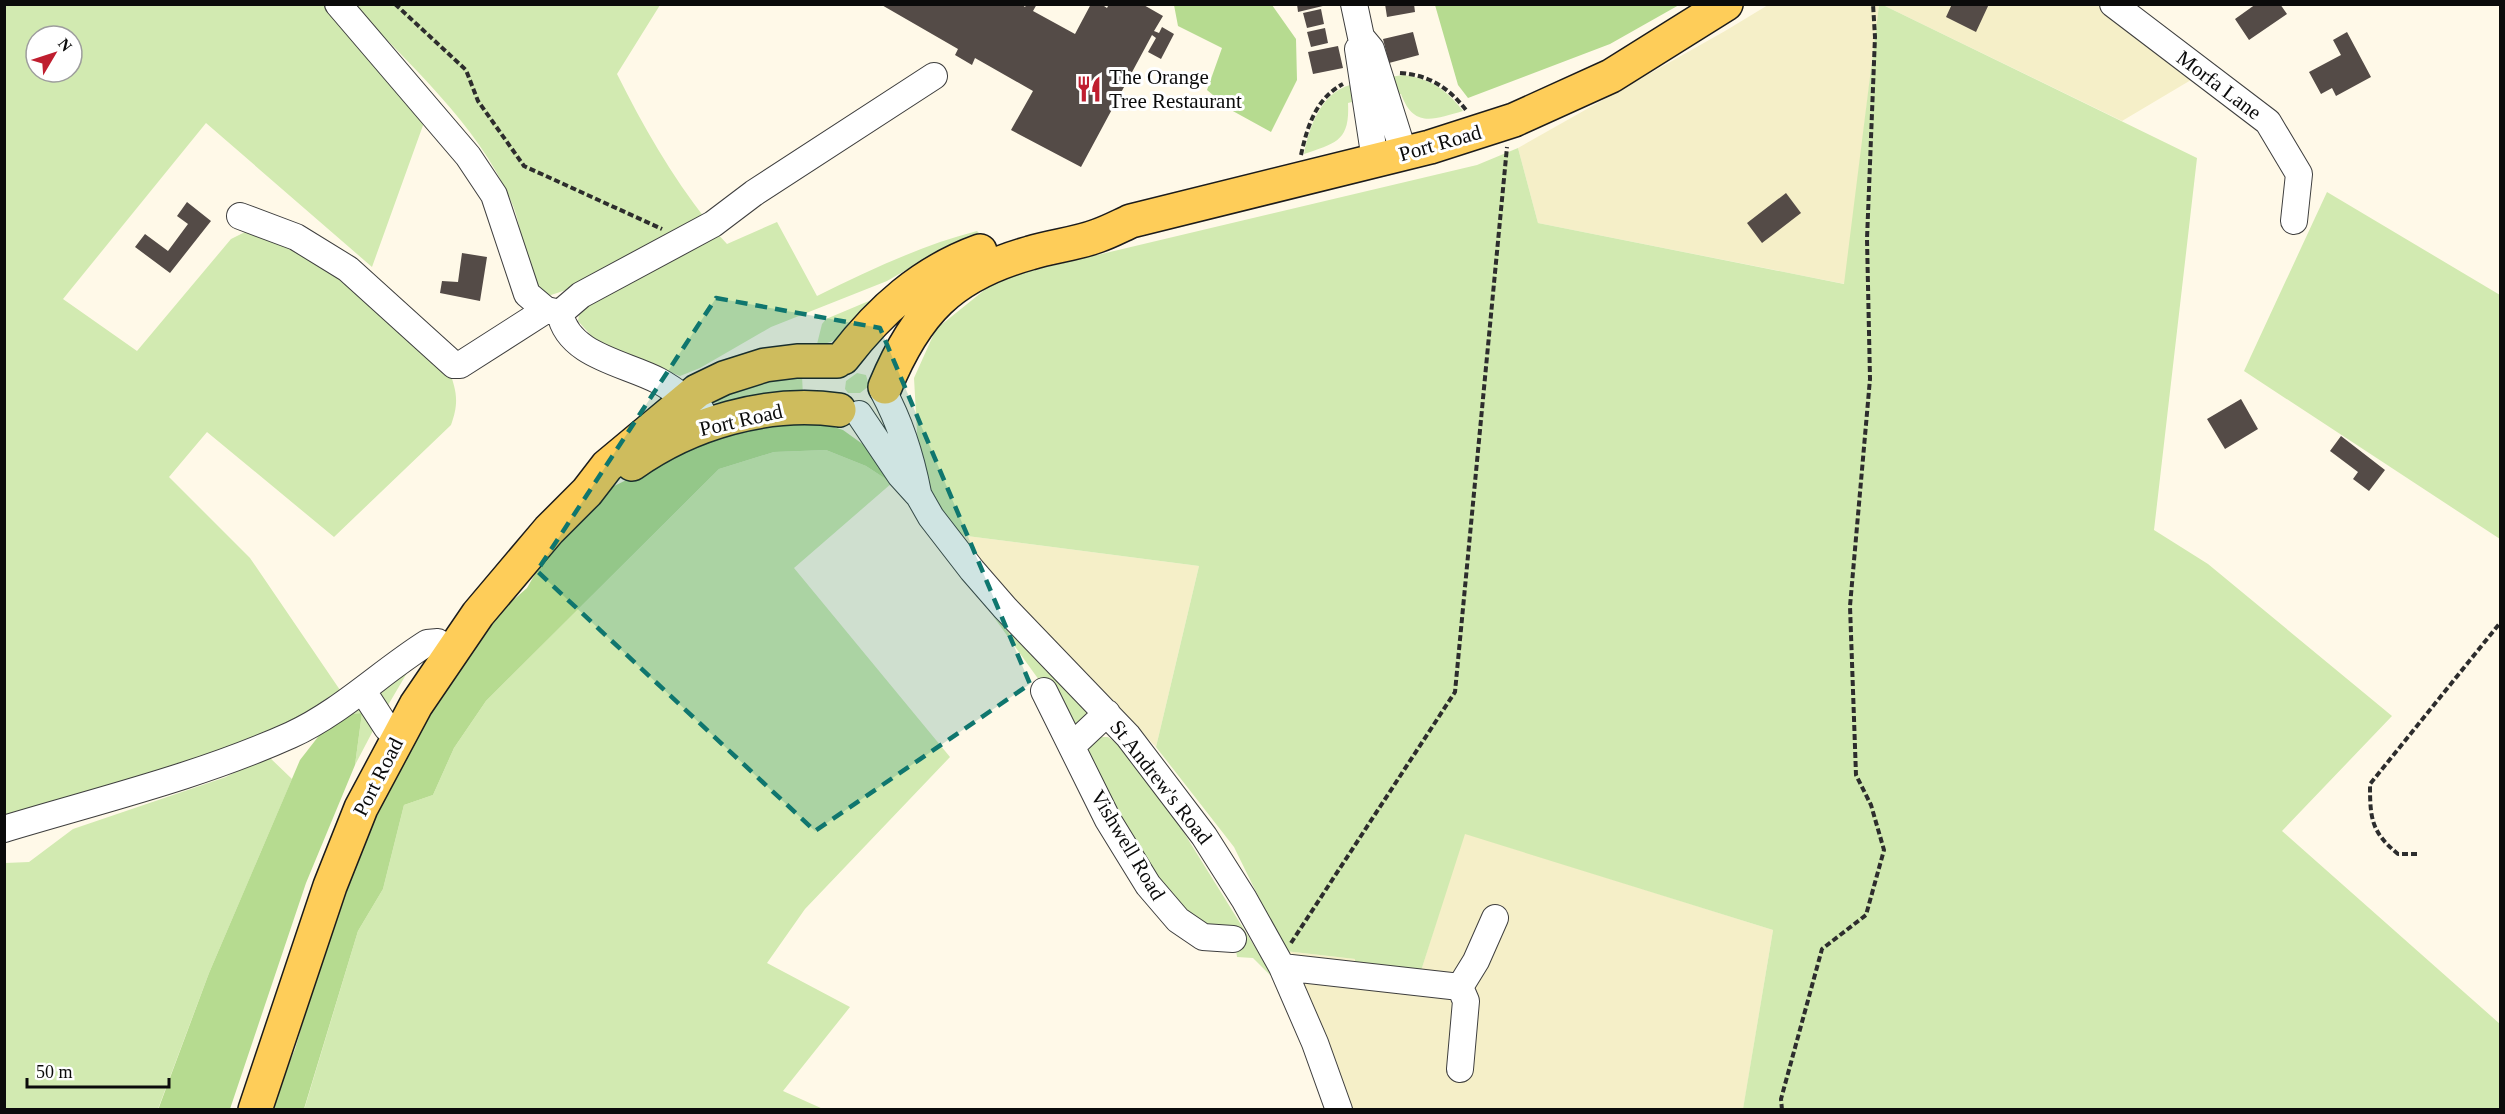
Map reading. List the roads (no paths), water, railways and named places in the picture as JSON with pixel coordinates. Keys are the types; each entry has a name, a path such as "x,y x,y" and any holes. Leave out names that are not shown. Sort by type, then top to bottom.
{"main road":[{"name":"Port Road","path":"884,389 905,342 923,315 941,297 962,282 995,264 1097,236 1131,221 1389,157 1501,124 1611,76 1726,4"},
{"name":"Port Road","path":"255,1110 339,860 398,735 451,652 496,591 549,530 587,492 607,466 697,391 747,369 781,362 840,360 864,331 909,288 948,265 990,248 1094,221 1131,221"},
{"path":"849,355 860,355 877,365 883,376 884,389 877,405 869,411 849,412 832,403 825,389 830,369 840,360 849,355"},
{"name":"Port Road","path":"587,492 688,432 731,418 804,407 849,412"}],"street":[{"path":"338,4 475,165 494,195 527,294 553,312 562,326 584,348 660,381 702,410 741,404 759,412"},
{"path":"1354,4 1361,37 1356,52 1370,77 1389,157"},
{"name":"Morfa Lane","path":"2113,4 2268,122 2299,174 2294,221"},
{"path":"240,216 296,237 348,269 454,365 460,365 581,295 713,224 754,193 934,76"},
{"name":"St Andrew's Road","path":"884,389 913,465 919,496"},
{"name":"St Andrew's Road","path":"849,412 919,496 944,534 999,601 1107,713 1157,772 1197,826 1226,870 1278,959 1315,1043 1339,1110"},
{"path":"4,829 202,770 292,734 363,691 427,643 438,642 451,652"},
{"path":"363,691 387,728 398,735"},
{"name":"Vishwell Road","path":"1044,691 1073,745 1108,820 1148,885 1178,920 1203,937 1233,939"},
{"path":"1073,745 1107,713"},
{"path":"1460,987 1472,969 1495,918"},
{"path":"1278,959 1460,987"},
{"path":"1460,987 1466,1001 1460,1068"}],"place":[{"name":"The Orange Tree Restaurant","path":"1089,89"}]}
